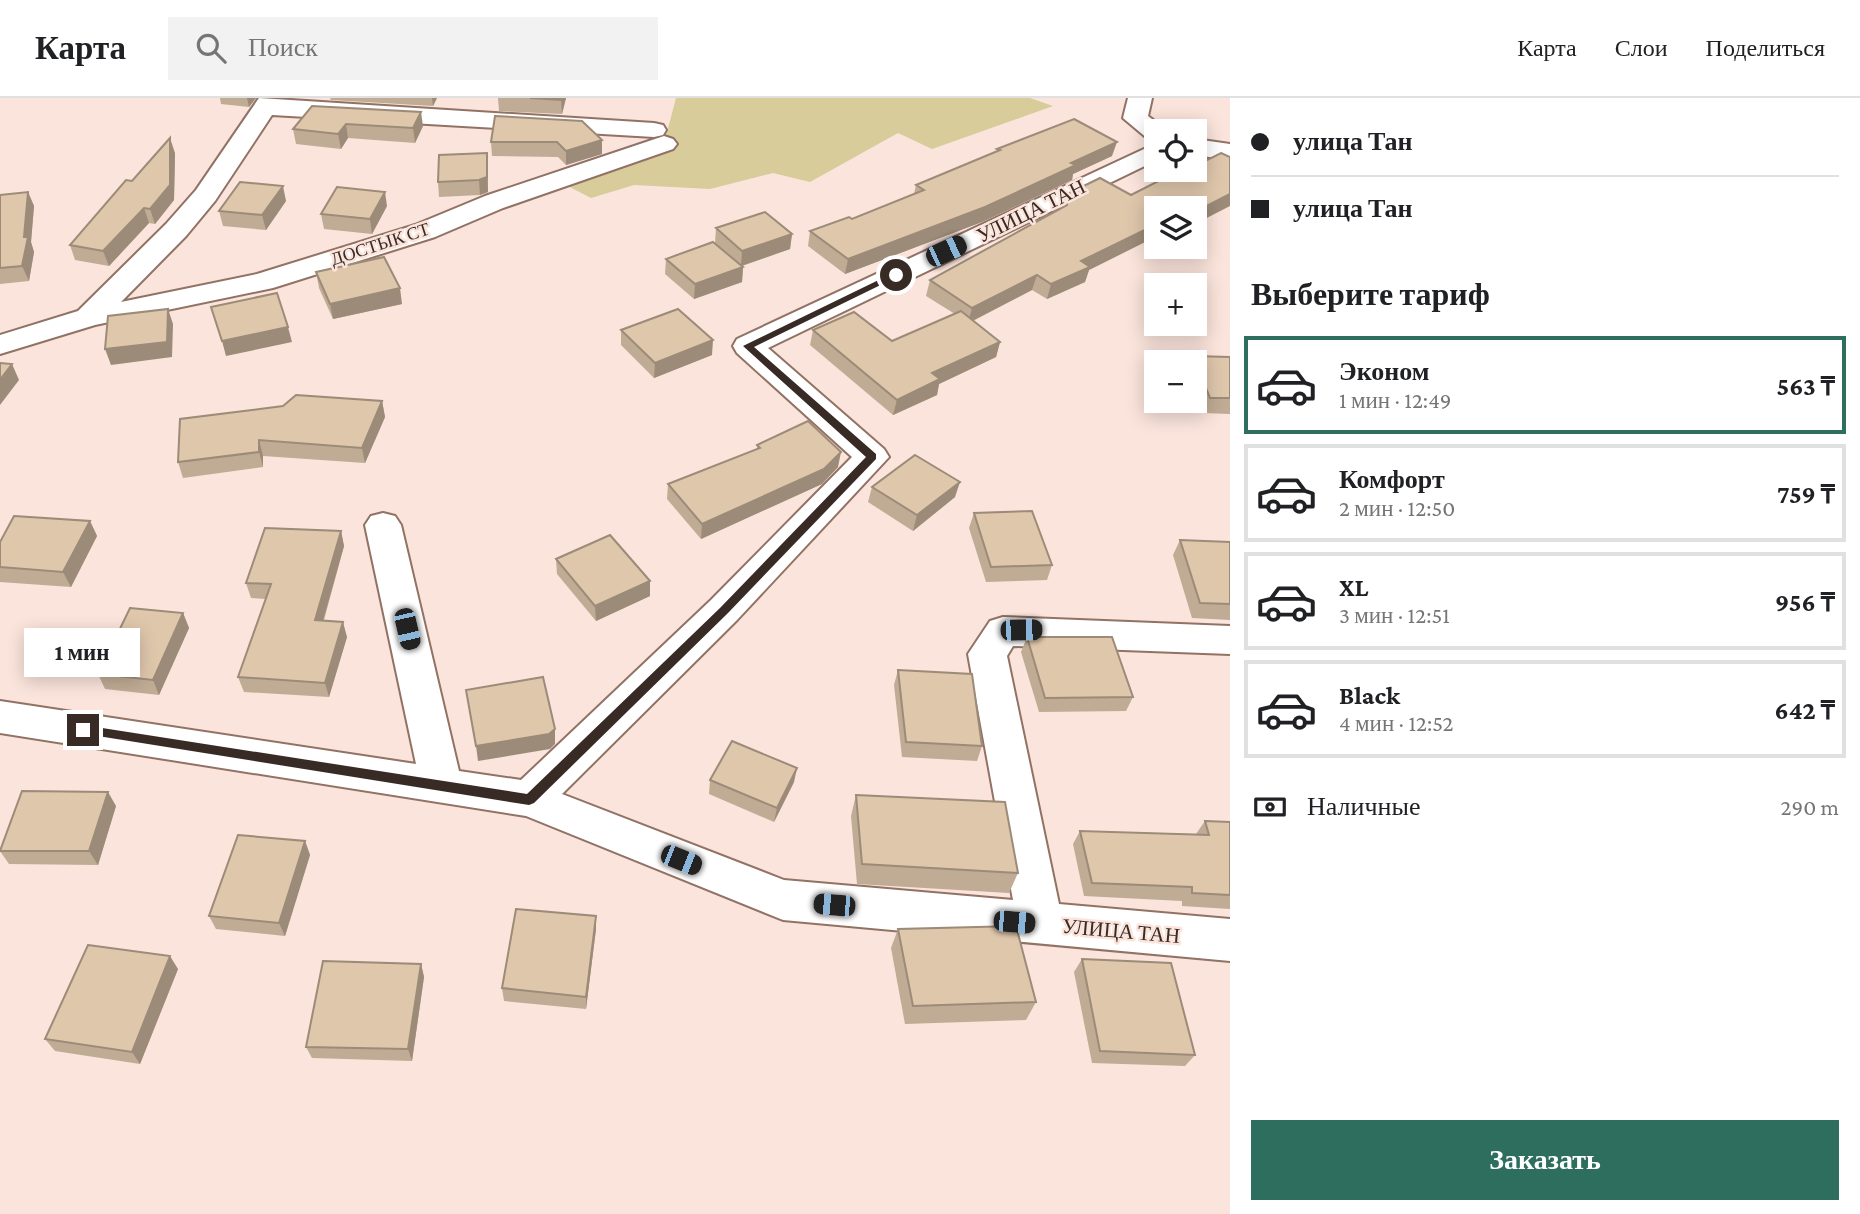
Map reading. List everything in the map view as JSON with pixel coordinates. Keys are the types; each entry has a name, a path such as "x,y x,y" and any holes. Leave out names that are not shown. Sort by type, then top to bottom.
{"street":[{"path":"1140,98 1135,118 1144,134"},
{"name":"ДОСТЫК СТ","path":"0,345 89,317 264,282 425,230 659,137 267,102 206,195 176,230 89,317"},
{"name":"УЛИЦА ТАН","path":"529,799 724,610 872,457 748,346 1144,148"},
{"path":"1207,149 1230,152"},
{"path":"383,525 442,786"},
{"path":"1040,924 987,654 1003,631 1230,640"},
{"name":"УЛИЦА ТАН","path":"0,717 529,799 783,900 1230,940"}],"shaded area":[{"path":"676,98 1030,98 1053,106 932,149 898,133 810,182 773,173 710,189 634,185 591,198 560,182 664,144"}],"building":[{"path":"530,98 562,98 561,100"},
{"path":"312,106 421,112 413,128 346,124 338,134 293,129"},
{"path":"495,116 582,121 602,140 566,151 557,142 491,142"},
{"path":"1074,119 1117,142 1071,163 1076,165 985,207 848,259 810,231 849,217 852,219 924,190 916,185"},
{"path":"170,138 170,185 150,209 144,208 103,251 70,245 126,180 132,181"},
{"path":"487,153 487,177 479,180 438,182 439,155"},
{"path":"1221,153 1230,157 1230,194 1207,206 1207,196 1144,196 1144,230 1081,261 1090,267 1051,284 1037,275 972,308 930,280 1067,205 1063,196 1100,178 1131,195 1156,182 1207,182 1207,160"},
{"path":"240,182 283,186 262,215 219,211"},
{"path":"337,187 385,192 370,219 321,214"},
{"path":"28,192 24,237 28,237 22,266 0,268 0,195"},
{"path":"765,212 792,234 742,251 716,228"},
{"path":"713,242 743,267 695,284 666,259"},
{"path":"384,257 400,288 330,304 316,272"},
{"path":"277,293 288,327 222,341 211,307"},
{"path":"168,309 167,342 105,349 108,316"},
{"path":"678,309 713,340 655,363 621,330"},
{"path":"961,311 1000,342 932,373 940,379 897,400 813,330 854,312 892,341"},
{"path":"1207,356 1230,357 1230,398 1210,398 1207,391"},
{"path":"0,363 12,364 0,380"},
{"path":"296,395 382,401 362,448 259,440 259,452 178,462 180,419 283,406"},
{"path":"808,421 841,452 824,469 702,524 668,484 760,448 757,445"},
{"path":"915,455 960,482 917,515 872,487"},
{"path":"1032,511 1052,565 991,567 974,513"},
{"path":"14,516 90,521 63,572 0,567 0,542"},
{"path":"265,528 341,531 315,620 343,622 325,683 238,677 271,584 246,583"},
{"path":"610,535 650,581 595,606 556,559"},
{"path":"1180,540 1230,542 1230,604 1200,603"},
{"path":"130,608 183,613 153,680 98,674"},
{"path":"1027,637 1112,637 1133,697 1045,698"},
{"path":"898,670 972,674 982,746 906,742"},
{"path":"543,677 555,729 549,734 476,746 466,690"},
{"path":"732,741 797,768 777,808 710,780"},
{"path":"22,791 108,792 89,851 0,851"},
{"path":"856,795 1005,802 1018,873 862,864"},
{"path":"1205,821 1230,822 1230,895 1192,893 1192,887 1092,883 1080,831 1209,835"},
{"path":"238,835 305,841 279,923 209,916"},
{"path":"516,909 596,916 586,997 502,988"},
{"path":"1016,926 1036,1002 913,1006 898,929"},
{"path":"88,945 170,956 132,1052 45,1039"},
{"path":"1082,959 1171,963 1195,1055 1100,1051"},
{"path":"323,961 421,964 408,1049 306,1047"}],"route":[{"path":"83,730 529,799 724,610 872,457 748,346 896,275"}]}
